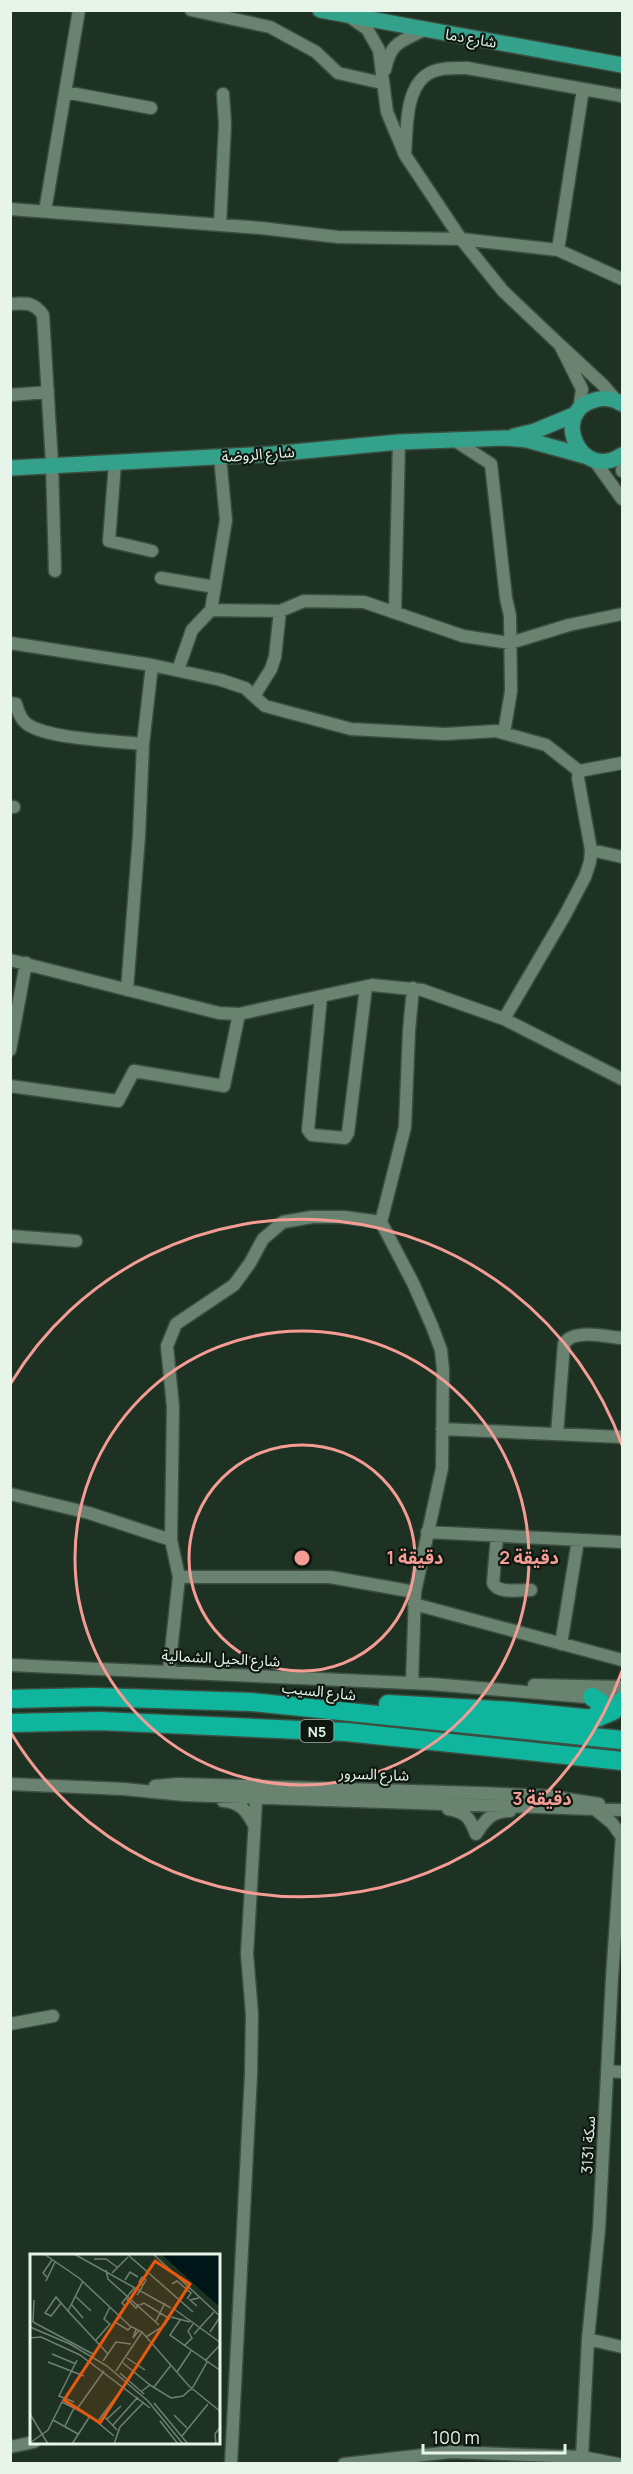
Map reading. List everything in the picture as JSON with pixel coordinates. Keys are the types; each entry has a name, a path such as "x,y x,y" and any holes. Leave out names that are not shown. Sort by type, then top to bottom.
{"highway":[{"path":"10,1693 93,1697"},
{"name":"شارع السيب","path":"10,1699 93,1697 251,1702 622,1740"},
{"path":"592,1697 600,1702 602,1707 594,1719"},
{"path":"251,1702 267,1698 513,1711 594,1719 613,1711 622,1700"},
{"name":"N5","path":"10,1723 99,1721 346,1732 622,1761"}],"main road":[{"name":"شارع دما","path":"320,10 622,65"},
{"name":"شارع الروضة","path":"505,438 536,431 578,412 590,401 603,398 619,402"},
{"path":"578,412 572,432 574,441 590,458 605,462 622,456"},
{"name":"شارع الروضة","path":"10,468 220,457 399,442 505,438 527,440 590,458"}],"street":[{"path":"45,211 79,10"},
{"path":"191,10 270,27 316,52 338,73 382,83"},
{"path":"346,15 367,29 374,39 379,50 387,111 405,155 462,239 503,291 619,402"},
{"path":"382,83 389,52 400,43 426,29"},
{"path":"405,155 409,114 414,92 426,75 444,69 467,68 622,96"},
{"path":"558,250 583,88"},
{"path":"65,92 151,108"},
{"path":"220,225 225,124 223,94"},
{"path":"10,209 220,225 338,237 462,239 558,250 622,279"},
{"path":"10,304 29,302 43,315 52,464 55,571"},
{"path":"560,345 582,389 578,412"},
{"path":"10,395 48,392"},
{"path":"454,440 491,464 504,587 510,616 511,691 504,733"},
{"path":"394,612 399,442"},
{"path":"178,670 192,630 211,610 226,520 220,457"},
{"path":"590,458 622,499"},
{"path":"115,463 109,541 152,551"},
{"path":"161,578 215,587"},
{"path":"211,610 280,611 304,601 364,602 463,636 510,643 569,625 622,614"},
{"path":"254,696 273,663 280,611"},
{"path":"10,643 152,665 221,680 245,688 265,706 351,729 445,734 496,731 546,745 579,771 622,763"},
{"path":"127,990 139,836 142,744 152,665"},
{"path":"10,703 16,704 19,716 27,724 47,732 142,744"},
{"path":"504,1019 565,915 585,877 590,862 591,850 578,778 579,771"},
{"path":"591,850 622,857"},
{"path":"10,960 219,1013 239,1014 366,987 413,988 504,1019 622,1079"},
{"path":"10,1050 26,963"},
{"path":"321,997 308,1130 312,1135 345,1138 348,1134 366,987"},
{"path":"412,1683 414,1598 442,1468 443,1370 441,1350 413,1283 381,1222 405,1127 413,988"},
{"path":"10,1086 118,1101 134,1071 224,1086 239,1014"},
{"path":"169,1670 179,1577 171,1540 173,1407 166,1346 176,1324 234,1285 250,1263 263,1239 283,1222 312,1217 344,1217 381,1222"},
{"path":"10,1236 76,1241"},
{"path":"557,1434 566,1339 574,1335 622,1338"},
{"path":"442,1429 622,1437"},
{"path":"10,1494 89,1513 171,1540"},
{"path":"427,1532 622,1542"},
{"path":"497,1536 493,1582 495,1587 531,1590"},
{"path":"561,1644 578,1540"},
{"path":"179,1577 330,1577 414,1598 561,1644 622,1660"},
{"name":"شارع الحيل الشمالية","path":"10,1665 169,1670 431,1684 622,1700"},
{"name":"شارع الحيل الشمالية","path":"431,1684 470,1682 622,1687"},
{"name":"شارع السرور","path":"10,1784 124,1789 184,1795 256,1791 548,1796 583,1800 622,1810"},
{"name":"شارع السرور","path":"124,1789 179,1784 327,1799 622,1810"},
{"path":"231,2463 251,2074 252,2014 247,1954 256,1791"},
{"path":"184,1795 198,1800 228,1801 239,1804 255,1826"},
{"path":"327,1799 339,1806 450,1809 463,1812 470,1819 476,1834 492,1815 528,1807"},
{"path":"596,1810 612,1823 622,1836"},
{"name":"سكة 3131","path":"582,2457 588,2339 599,2229 622,1836"},
{"path":"10,2024 53,2016"},
{"path":"607,2071 622,2072"},
{"path":"588,2339 622,2347"},
{"path":"10,2447 30,2443"},
{"path":"344,2463 451,2458 582,2457 618,2463"}]}
